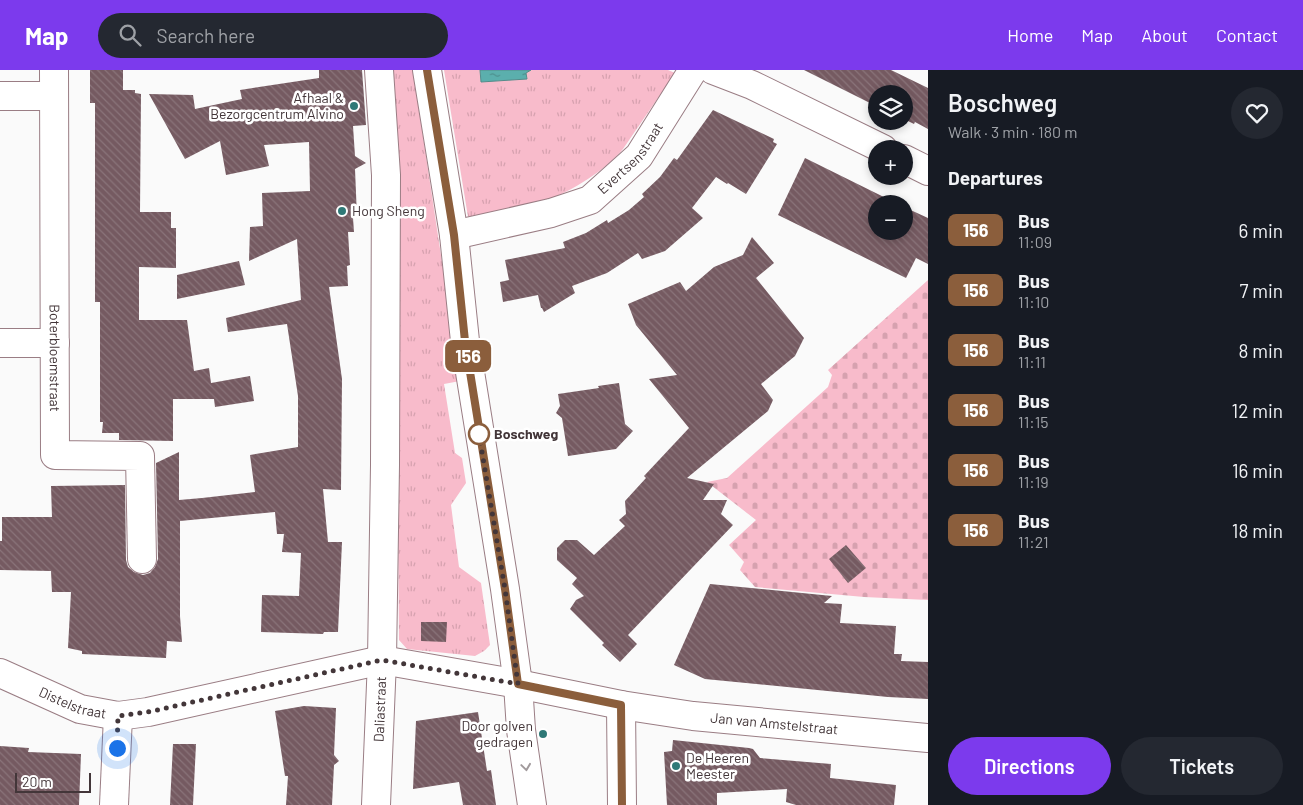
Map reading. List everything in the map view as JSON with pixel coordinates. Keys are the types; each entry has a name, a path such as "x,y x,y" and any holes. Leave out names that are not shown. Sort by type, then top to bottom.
{"street":[{"path":"380,70 386,175 382,660"},
{"path":"427,70 454,235 465,341 505,589 518,684 521,730 532,805"},
{"name":"Evertsenstraat","path":"454,235 550,213 590,200 638,156 693,70"},
{"path":"713,70 756,78 868,141"},
{"path":"0,96 54,83"},
{"name":"Boterbloemstraat","path":"54,83 55,455 140,456 142,560"},
{"path":"913,164 928,171"},
{"path":"0,343 56,343"},
{"name":"Daliastraat","path":"376,805 382,660 518,684"},
{"name":"Distelstraat","path":"0,673 80,708 118,716 148,712 382,660"},
{"path":"518,684 621,705 622,805"},
{"name":"Jan van Amstelstraat","path":"621,705 693,716 928,738"},
{"path":"114,805 118,716"}],"green space":[{"path":"388,70 413,70 460,381 444,384 455,453 462,458 466,483 451,505 459,567 481,583 490,645 475,656 407,649 399,640 397,402"},
{"path":"444,70 480,70 481,82 527,78 526,73 531,70 668,70 675,73 623,149 598,172 578,185 547,200 468,217"},
{"path":"928,280 928,600 864,597 755,587 740,570 744,562 729,545 756,520 707,482 727,478 828,387 832,375 828,370"}],"water":[{"path":"480,70 531,70 526,73 527,79 481,82"}],"building":[{"path":"90,70 123,70 123,90 135,90 135,93 141,94 140,212 171,212 171,228 176,228 176,268 139,267 139,320 187,320 194,371 209,368 211,383 250,376 254,401 215,407 214,399 173,399 173,441 119,440 119,433 102,433 103,422 100,422 100,302 95,302 95,103 90,103"},
{"path":"319,70 362,70 366,125 353,126 355,156 366,163 355,169 357,217 353,218 354,232 348,232 350,265 347,266 348,286 329,287 342,379 341,490 323,489 328,542 342,542 338,632 324,632 323,634 261,632 262,595 299,596 301,553 282,552 284,534 277,534 275,512 180,521 180,616 182,642 167,641 166,658 82,654 82,651 68,648 71,592 52,592 51,571 0,570 2,517 52,517 51,486 125,485 126,560 128,567 134,572 143,575 150,573 158,559 156,463 179,452 179,500 202,498 255,492 250,455 298,447 298,396 287,324 228,332 226,318 301,300 297,239 249,261 250,227 263,226 262,193 310,191 309,142 264,145 269,166 226,175 220,141 185,159 149,94 193,95 195,109 242,99 240,90 319,78"},
{"path":"804,70 891,70 928,88 928,129 915,122 913,124 913,85 868,85 868,102"},
{"path":"713,110 774,139 773,142 777,144 746,194 716,177 692,208 703,218 665,251 642,259 638,253 607,273 572,286 575,293 544,312 538,295 503,302 500,282 509,280 505,260 565,248 563,242 586,233 607,220 608,223 629,210 644,197 642,194 660,177 674,158 677,160"},
{"path":"805,158 880,195 868,195 868,240 913,240 913,211 928,218 928,264 916,258 906,278 778,215"},
{"path":"752,237 774,263 756,278 804,338 795,356 761,384 773,400 768,411 687,478 714,484 703,500 727,500 721,514 733,525 628,635 637,644 620,662 570,609 576,600 584,596 572,584 577,578 557,560 557,548 565,540 577,540 594,555 625,526 619,520 626,514 625,501 646,478 644,476 689,428 649,379 677,375 636,325 628,304 680,282 686,291 714,267 743,255"},
{"path":"239,261 245,285 177,299 177,275"},
{"path":"619,383 625,424 633,431 616,449 568,456 562,418 556,413 560,406 558,394"},
{"path":"846,545 866,568 848,583 829,559"},
{"path":"710,584 832,596 824,603 842,604 840,623 896,626 894,654 902,654 901,661 928,662 928,699 888,697 705,679 674,665"},
{"path":"421,622 447,622 446,642 421,641"},
{"path":"304,706 336,708 334,755 339,761 334,765 332,805 286,805 288,776 285,776 275,711"},
{"path":"478,712 487,771 491,770 496,805 463,805 459,782 413,789 416,721"},
{"path":"673,740 749,748 753,749 760,758 831,764 830,778 896,785 894,805 796,805 786,802 787,789 717,793 717,805 667,805 664,752 672,751"},
{"path":"173,744 196,744 193,805 170,805"},
{"path":"0,746 29,748 28,752 81,754 79,805 0,805"}],"bus line":[{"name":"156","path":"427,70 454,235 465,341 505,589 518,684 621,705 622,805"}],"place":[{"name":"Afhaal & Bezorgcentrum Alvino","path":"354,106"},
{"name":"Hong Sheng","path":"342,211"},
{"name":"Boschweg","path":"479,434"},
{"name":"Door golven gedragen","path":"543,734"},
{"name":"De Heeren Meester","path":"676,766"}],"route":[{"path":"117,748 118,716 148,712 382,660 518,684 505,589 479,434"}]}
